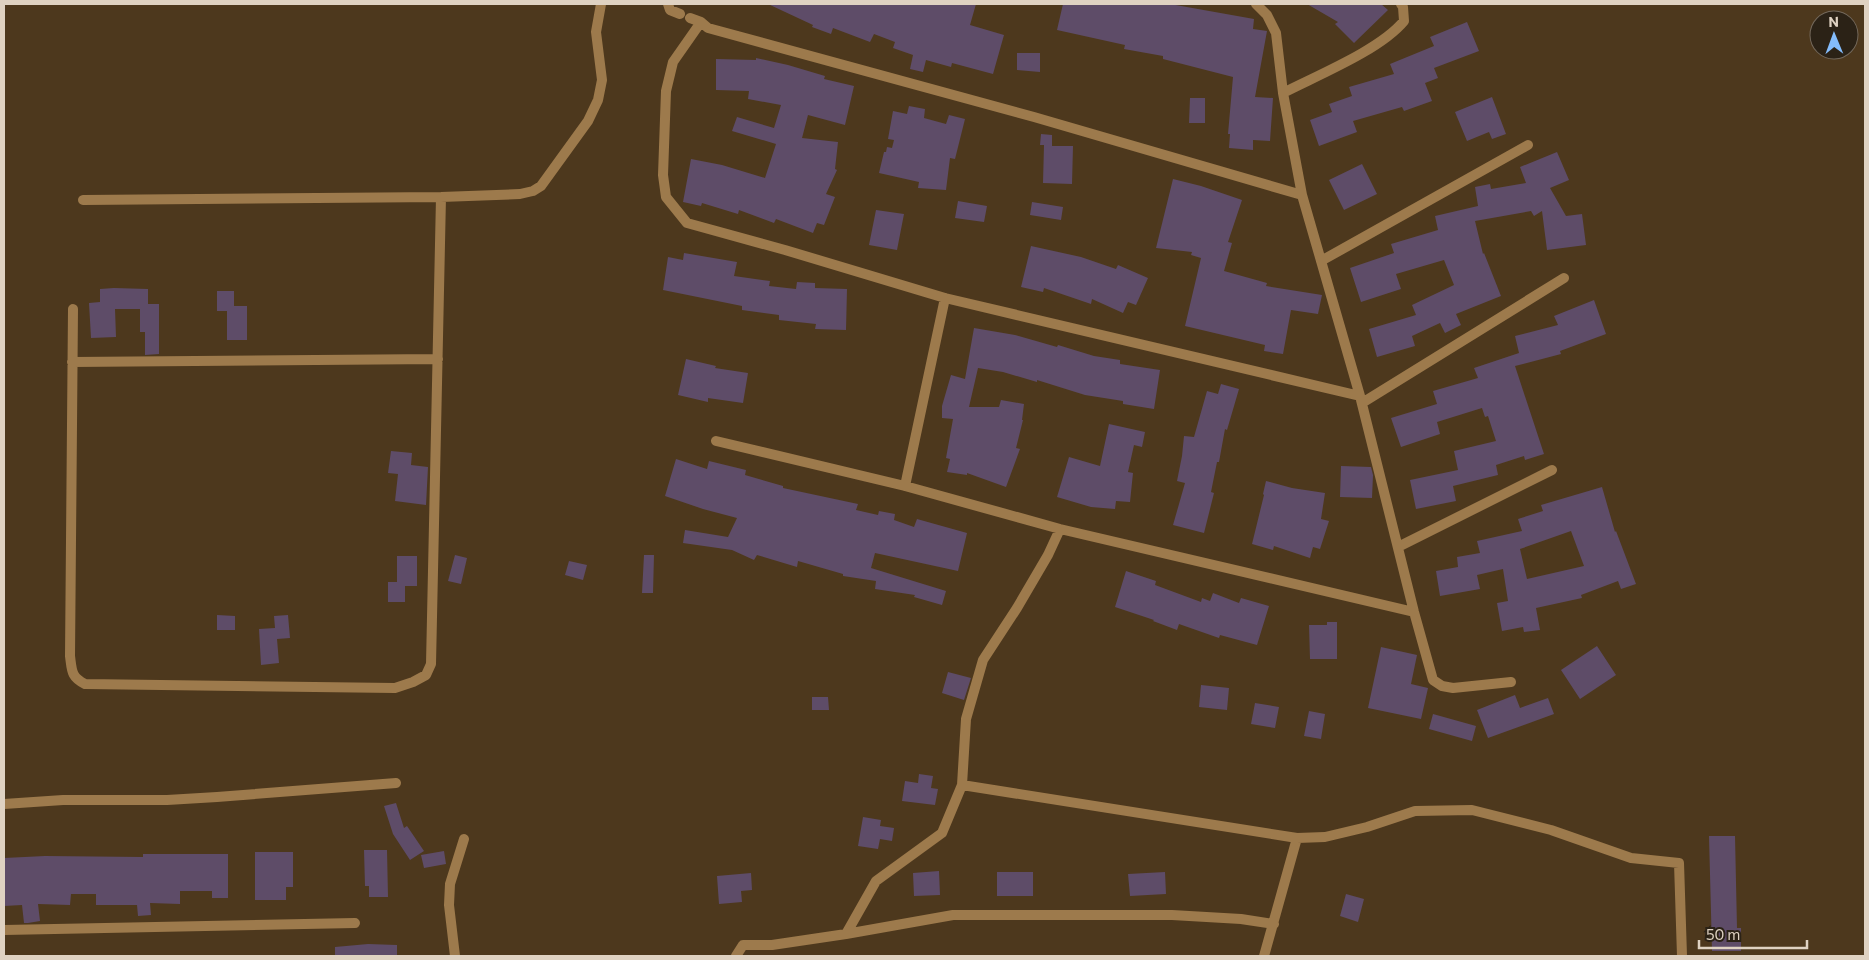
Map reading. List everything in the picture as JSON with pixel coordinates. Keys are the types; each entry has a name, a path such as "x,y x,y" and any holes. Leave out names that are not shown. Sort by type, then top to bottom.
{"street":[{"path":"83,200 440,197 520,194 533,191 541,186 588,121 598,100 602,80 596,32 601,4"},
{"path":"668,4 670,10 680,14"},
{"path":"1256,4 1267,15 1276,33 1283,93 1302,195 1361,399 1414,612 1434,680 1442,686 1453,688 1511,682"},
{"path":"1283,93 1361,53 1397,30 1404,21 1401,4"},
{"path":"690,18 701,22 708,28 1034,117 1302,195"},
{"path":"701,22 673,62 666,91 663,175 666,197 687,223 945,298 1361,399 1564,278"},
{"path":"1321,261 1528,145"},
{"path":"72,309 70,656 75,679 85,684 395,688 426,675 431,664 440,197"},
{"path":"905,486 945,298"},
{"path":"72,362 438,359"},
{"path":"716,441 905,486 1060,529 1414,612"},
{"path":"1398,547 1552,470"},
{"path":"846,934 876,881 942,833 962,785 966,719 983,660 1017,608 1048,555 1060,529"},
{"path":"4,804 63,800 167,800 396,783"},
{"path":"962,785 1297,838 1334,835 1367,827 1414,811 1472,810 1551,830 1631,858 1679,863 1682,956"},
{"path":"455,956 449,905 450,884 464,838"},
{"path":"1264,956 1297,838"},
{"path":"736,956 743,945 772,945 954,915 1172,915 1241,919 1274,924"},
{"path":"4,930 355,922"}],"building":[{"path":"768,4 976,4 970,25 1004,35 993,74 952,63 951,67 926,60 923,72 910,69 913,55 893,48 895,42 874,34 870,42 833,28 831,34 812,27 813,25"},
{"path":"1063,4 1170,4 1254,19 1253,29 1267,31 1255,97 1273,98 1270,141 1253,140 1253,150 1229,148 1230,134 1228,134 1233,77 1163,59 1163,56 1124,49 1125,45 1057,30"},
{"path":"1307,4 1381,4 1388,10 1354,43 1335,24 1338,22"},
{"path":"1467,22 1479,51 1434,68 1438,78 1425,83 1432,101 1404,111 1402,107 1353,121 1357,132 1319,146 1310,120 1332,112 1329,104 1352,96 1349,87 1394,74 1390,64 1434,46 1430,37"},
{"path":"1017,53 1040,53 1040,72 1017,70"},
{"path":"756,58 788,65 825,76 824,79 854,86 845,125 808,115 802,138 838,142 835,169 837,170 826,194 835,197 824,225 817,223 813,233 776,219 774,223 739,210 738,214 702,203 701,206 683,202 691,159 722,165 765,178 776,144 732,131 737,117 774,128 781,105 748,99 749,91 716,90 716,59 756,60"},
{"path":"1492,97 1506,134 1492,139 1489,132 1467,141 1455,112"},
{"path":"1190,98 1205,98 1205,123 1189,123"},
{"path":"909,106 925,109 924,118 946,124 949,115 965,119 955,159 950,158 946,190 918,188 919,182 879,173 884,152 886,152 887,147 892,148 894,140 888,139 893,111 907,114"},
{"path":"1041,134 1052,135 1052,146 1073,146 1072,184 1043,183 1044,145 1040,145"},
{"path":"1557,152 1569,180 1550,188 1566,216 1582,214 1586,245 1547,250 1542,211 1534,216 1531,211 1475,221 1483,254 1501,296 1456,314 1461,325 1445,333 1440,323 1412,336 1415,346 1377,357 1369,329 1416,315 1412,305 1454,285 1444,260 1396,274 1401,289 1361,302 1350,268 1394,253 1391,244 1438,230 1435,216 1478,206 1475,187 1490,184 1491,189 1526,183 1520,167"},
{"path":"1362,164 1377,194 1344,210 1329,180"},
{"path":"1173,179 1242,200 1228,242 1232,243 1224,271 1267,283 1266,286 1322,295 1318,314 1291,310 1283,354 1264,351 1265,345 1185,326 1201,258 1191,255 1192,252 1156,248"},
{"path":"958,201 987,206 984,222 955,218"},
{"path":"1032,202 1063,207 1061,220 1030,215"},
{"path":"876,210 904,214 897,250 869,245"},
{"path":"1031,246 1081,257 1116,269 1118,265 1148,278 1136,305 1128,302 1123,313 1092,299 1091,304 1044,288 1043,292 1021,287"},
{"path":"684,253 737,262 734,276 770,281 769,286 796,289 797,282 815,283 815,288 847,289 846,330 815,329 816,324 779,320 779,315 742,310 742,306 663,290 668,257 683,260"},
{"path":"100,289 148,289 148,304 159,304 159,354 145,355 145,332 140,332 140,309 115,309 116,337 91,338 89,303 100,302"},
{"path":"217,291 234,291 234,306 247,306 247,340 227,340 227,311 217,311"},
{"path":"1594,300 1606,334 1560,351 1561,354 1515,366 1544,454 1525,460 1524,456 1496,465 1498,475 1453,486 1456,501 1416,509 1410,480 1458,470 1454,451 1496,441 1488,416 1485,417 1482,408 1437,422 1440,434 1401,447 1391,418 1437,404 1433,391 1478,378 1474,368 1519,353 1515,336 1558,325 1554,316"},
{"path":"974,328 1015,335 1094,356 1120,360 1120,364 1160,370 1154,409 1123,404 1123,401 1085,395 1037,380 1037,382 1003,372 978,368 969,407 999,407 1001,400 1024,404 1023,420 1016,448 1020,449 1006,487 967,473 967,475 947,472 950,459 946,458 953,419 942,418 942,406 951,375 965,379"},
{"path":"686,359 716,366 715,368 748,373 743,403 708,398 708,402 678,395"},
{"path":"1221,384 1239,389 1227,430 1225,429 1211,492 1214,493 1204,533 1173,525 1185,483 1177,481 1184,436 1194,437 1207,391 1218,394"},
{"path":"1109,424 1145,432 1142,447 1134,445 1128,472 1133,473 1130,502 1116,501 1115,509 1091,507 1057,497 1069,457 1100,466"},
{"path":"391,451 412,453 411,465 428,467 426,505 395,501 398,474 388,473"},
{"path":"676,459 707,469 709,461 746,470 745,475 783,486 783,488 858,504 856,510 878,515 879,511 895,514 894,520 914,527 917,519 967,533 958,571 875,553 871,568 946,591 942,605 914,597 915,595 875,589 876,581 843,576 843,574 798,561 797,567 757,555 754,560 732,550 683,543 685,530 728,537 737,518 665,496"},
{"path":"1341,466 1371,467 1373,475 1372,498 1340,497"},
{"path":"1266,481 1292,488 1325,493 1321,519 1329,521 1320,549 1313,547 1310,558 1274,546 1273,550 1252,544"},
{"path":"1602,487 1615,532 1636,584 1621,589 1618,581 1581,595 1582,598 1536,608 1540,630 1524,632 1523,627 1502,631 1497,603 1508,601 1503,569 1477,575 1480,589 1440,596 1436,571 1458,567 1457,557 1480,553 1477,541 1522,531 1518,519 1543,511 1541,505","holes":["1571,531 1584,566 1527,579 1520,549"]},
{"path":"455,555 467,558 461,584 448,581"},
{"path":"644,555 654,555 653,593 642,593"},
{"path":"397,556 417,556 417,586 405,586 405,602 388,602 388,582 397,582"},
{"path":"569,561 587,565 583,580 565,575"},
{"path":"1126,571 1156,581 1155,585 1201,602 1202,598 1210,601 1213,593 1239,603 1241,598 1269,606 1257,645 1220,635 1219,638 1179,624 1177,630 1115,607"},
{"path":"217,615 235,616 235,630 217,630"},
{"path":"288,615 290,638 277,639 279,663 261,665 259,629 275,628 274,616"},
{"path":"1327,622 1337,622 1337,659 1310,659 1309,625 1327,625"},
{"path":"1597,646 1616,675 1580,699 1561,670"},
{"path":"1381,647 1417,655 1411,684 1428,688 1421,719 1368,708"},
{"path":"948,672 971,678 964,700 942,693"},
{"path":"1201,685 1229,688 1227,710 1199,707"},
{"path":"1515,695 1520,708 1548,698 1554,714 1488,738 1477,710"},
{"path":"812,697 828,697 829,710 812,710"},
{"path":"1255,703 1279,707 1275,728 1251,724"},
{"path":"1309,711 1325,714 1321,739 1304,736"},
{"path":"1433,714 1476,726 1472,741 1429,729"},
{"path":"919,774 933,776 931,788 938,789 935,805 902,801 905,781 918,783"},
{"path":"396,803 404,828 407,826 424,851 410,860 393,834 384,806"},
{"path":"863,817 881,820 880,826 894,828 892,841 880,839 878,849 858,846"},
{"path":"1709,836 1735,836 1737,928 1741,928 1741,951 1712,951"},
{"path":"364,850 387,850 388,897 369,897 369,886 365,886"},
{"path":"444,851 446,864 424,868 421,855"},
{"path":"255,852 293,852 293,887 286,887 286,900 255,900"},
{"path":"143,854 228,854 228,898 212,898 212,891 180,891 180,904 150,903 151,915 138,916 137,905 96,905 96,894 71,894 70,905 38,904 40,921 28,923 24,923 22,905 4,906 4,858 45,856 143,857"},
{"path":"939,871 940,895 914,896 913,873"},
{"path":"997,872 1033,872 1033,896 997,896"},
{"path":"1165,872 1166,894 1130,896 1128,874"},
{"path":"751,873 752,890 741,891 742,902 719,904 717,876"},
{"path":"1346,894 1364,899 1358,922 1340,916"},
{"path":"368,944 397,945 397,956 335,956 335,947"}]}
